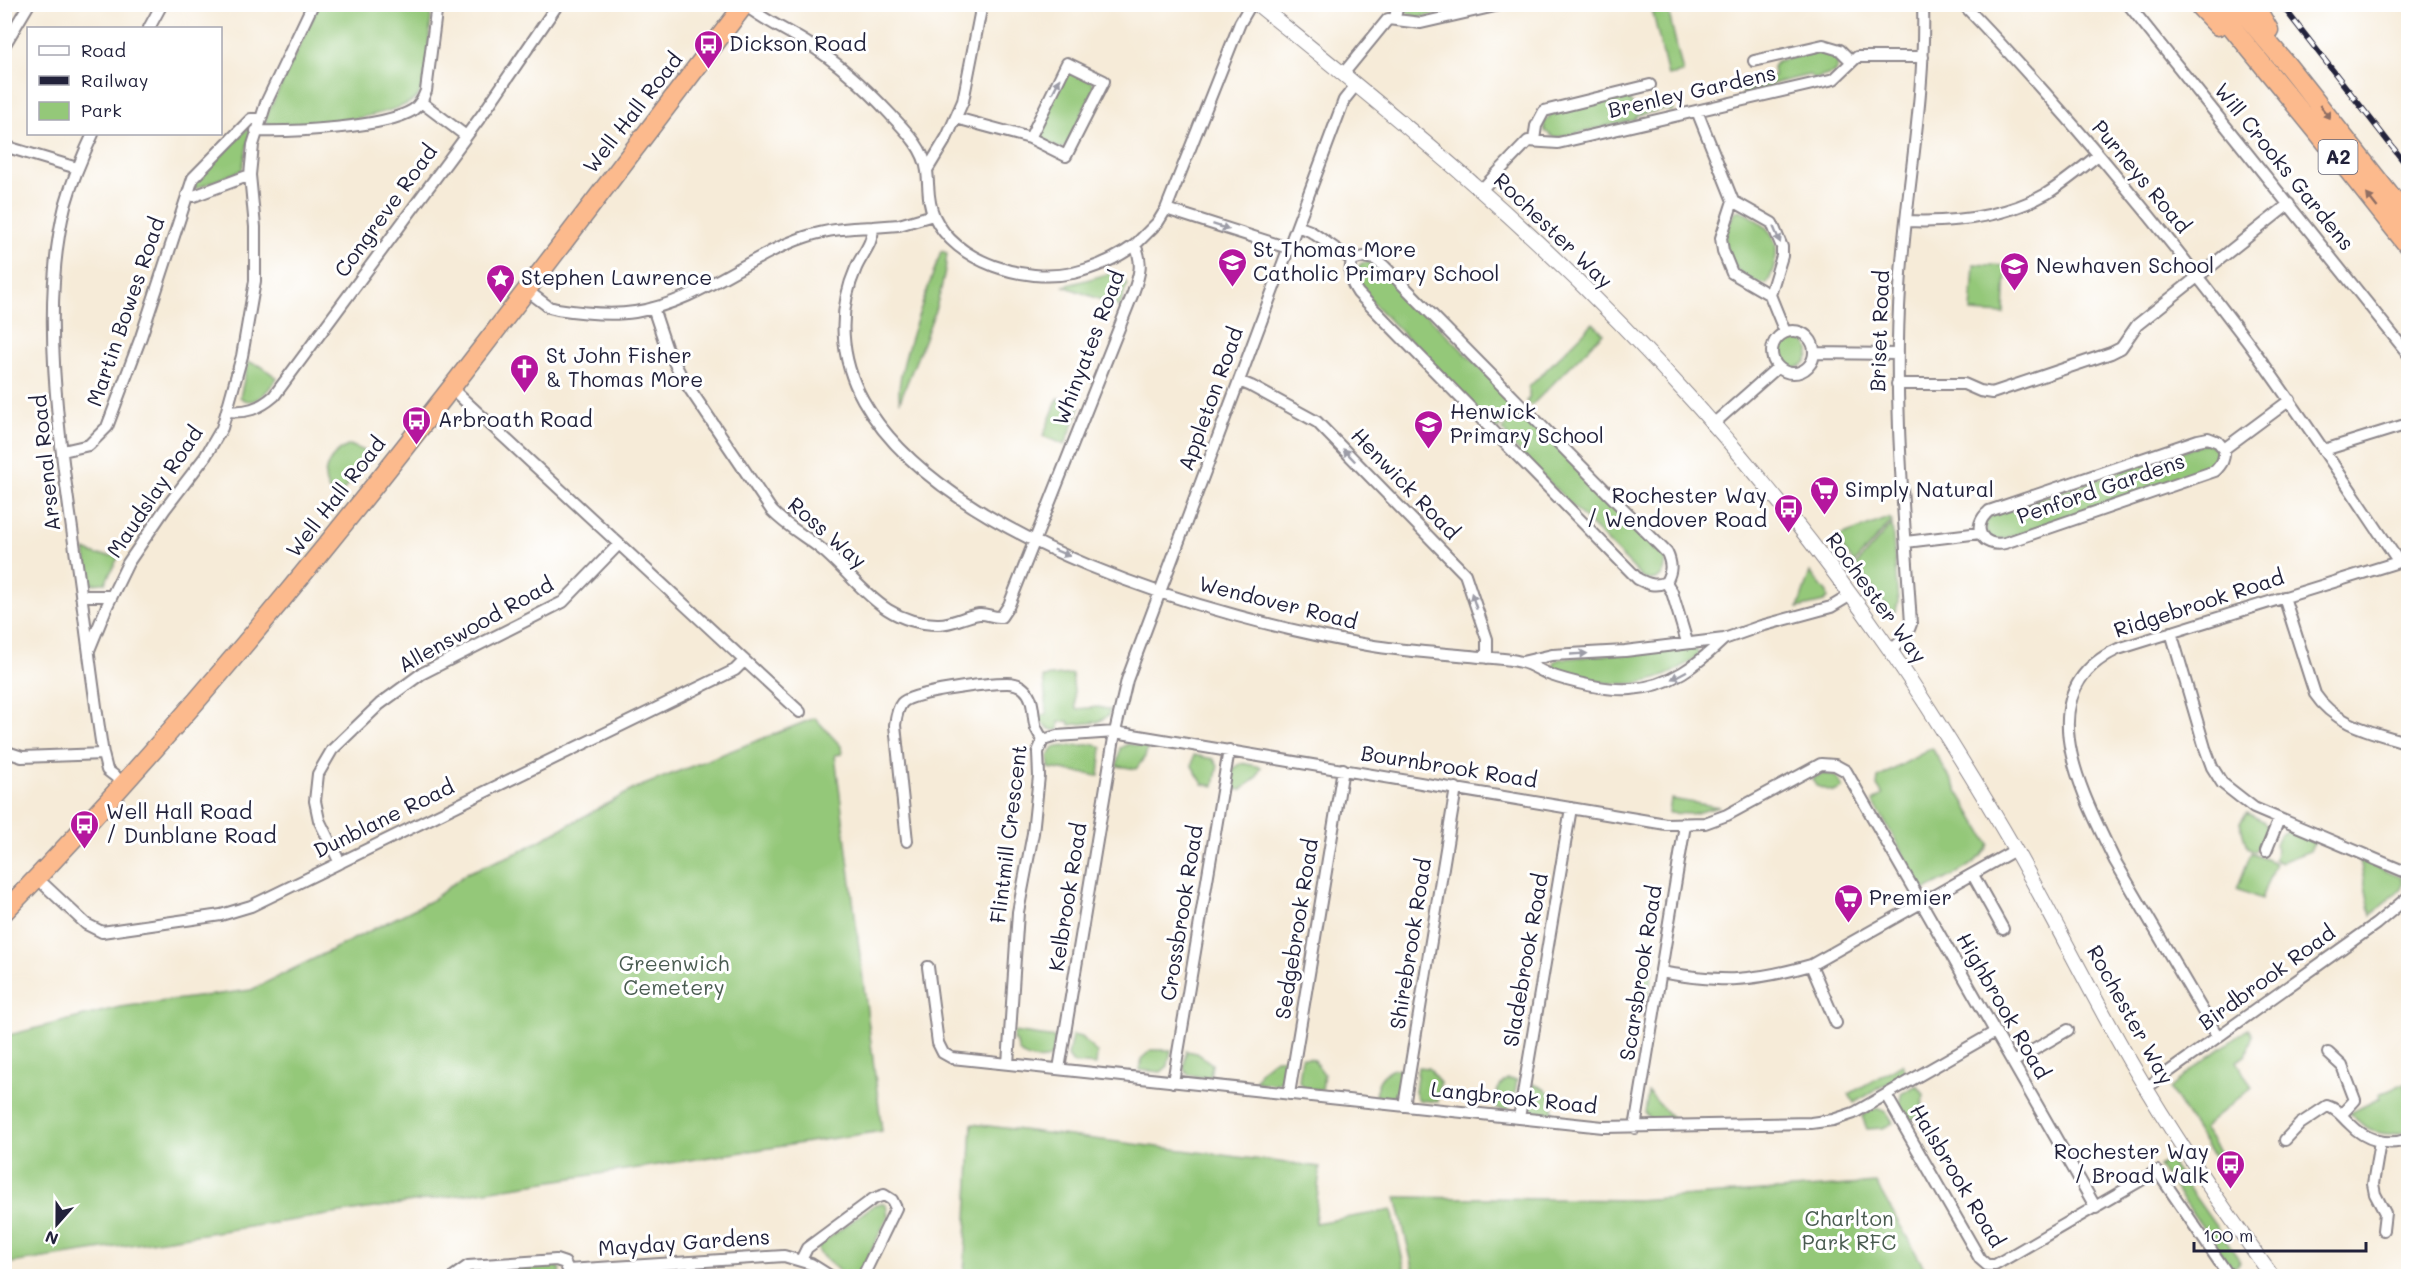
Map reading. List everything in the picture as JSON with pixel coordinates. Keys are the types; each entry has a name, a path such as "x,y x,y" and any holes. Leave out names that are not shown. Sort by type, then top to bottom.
{"highway":[{"name":"A2","path":"2197,4 2265,70"},
{"name":"A2","path":"2213,4 2409,246"},
{"name":"A2","path":"2236,4 2409,218"},
{"name":"A2","path":"2254,4 2288,66"},
{"name":"Well Hall Road","path":"4,912 124,784 266,621 745,5"}],"street":[{"path":"4,46 29,4"},
{"path":"150,27 162,4"},
{"name":"Maudslay Road","path":"89,650 112,596 138,546 210,450 222,428 242,356 255,281 255,226 250,175 256,131 313,4"},
{"path":"256,131 298,132 376,121 414,109 421,102 426,91 437,4"},
{"name":"Congreve Road","path":"227,411 246,412 258,408 274,396 466,136 558,4"},
{"path":"927,170 956,118 969,81 982,4"},
{"name":"Whinyates Road","path":"1005,614 1141,272 1141,258 1135,245 1158,222 1166,209 1240,23 1251,4"},
{"name":"Rochester Way","path":"1257,4 1481,190 1612,316 1712,425 1794,521 1851,595 1941,727 2015,850 2146,1088 2196,1168 2272,1276"},
{"path":"1395,18 1398,4"},
{"path":"1343,74 1383,22 1395,18 1421,23 1504,4"},
{"name":"Briset Road","path":"1890,651 1906,637 1911,624 1900,477 1897,354 1905,221 1923,57 1923,4"},
{"name":"Purneys Road","path":"1963,4 2098,155 2197,276 2290,400 2404,561"},
{"name":"Will Crooks Gardens","path":"2128,4 2409,354"},
{"path":"745,5 765,20 808,44 870,93 918,147 927,170 928,193 933,215 955,243 975,257 1019,272 1046,275 1072,273 1116,258 1135,245"},
{"name":"Brenley Gardens","path":"1650,85 1544,111 1539,117 1534,140 1558,143 1834,79 1840,76 1851,61 1840,50 1823,45 1754,62"},
{"path":"1851,61 1863,56 1923,57"},
{"path":"956,118 1030,138 1066,156 1104,81 1067,63 1030,138"},
{"name":"Appleton Road","path":"1115,732 1127,680 1344,100 1356,85"},
{"path":"421,102 466,136"},
{"path":"1697,111 1732,201 1721,238 1723,251 1732,273 1770,295"},
{"name":"Martin Bowes Road","path":"63,451 89,445 107,427 141,337 194,178 251,119 260,120"},
{"name":"Arsenal Road","path":"93,135 77,168 65,206 59,236 54,296 54,352 63,451 103,754 107,770 124,784"},
{"path":"1481,190 1523,144 1534,140"},
{"path":"4,146 77,168"},
{"path":"1905,221 1962,220 1988,216 2015,208 2045,195 2098,155"},
{"path":"187,195 194,195 250,175"},
{"path":"1732,201 1772,223 1783,252 1770,295 1785,333"},
{"path":"1897,384 1964,384 1992,393 2111,353 2121,348 2137,325 2289,204"},
{"path":"1166,209 1288,248"},
{"path":"525,290 549,307 575,312 619,314 653,308 695,293 782,246 805,237 845,228 899,225 933,215"},
{"path":"1297,226 1310,231 1352,260 1364,257 1384,266 1667,553 1671,569 1666,582 1658,585 1638,579 1407,344 1351,282 1352,260"},
{"name":"Wendover Road","path":"873,227 873,236 869,246 851,281 844,311 844,345 848,363 862,399 890,436 928,473 973,506 1035,542 1160,592 1265,625 1373,646 1521,662 1549,674 1602,687 1629,690 1667,681 1687,671 1724,639"},
{"name":"Ross Way","path":"653,308 666,347 683,379 772,511 782,522 824,552 883,608 904,618 940,624 976,614 983,613 995,618 1005,614"},
{"path":"1799,332 1806,335 1814,346 1815,353 1810,366 1797,374 1790,374 1778,367 1774,361 1772,348 1779,336 1785,333 1799,332"},
{"path":"1815,353 1897,354"},
{"path":"1712,425 1778,367"},
{"name":"Henwick Road","path":"1239,381 1317,422 1466,574 1487,639 1487,658"},
{"path":"450,387 800,712"},
{"name":"Penford Gardens","path":"2224,449 2290,400"},
{"path":"2324,450 2409,424"},
{"name":"Penford Gardens","path":"2208,438 2218,442 2224,449 2225,456 2222,464 2215,471 2005,543 1997,545 1987,542 1980,533 1983,517 1989,511 2058,487 2198,440 2208,438"},
{"name":"Penford Gardens","path":"1906,542 1980,533"},
{"name":"Allenswood Road","path":"340,863 319,820 315,801 318,774 332,750 380,704 421,674 563,602 619,544"},
{"name":"Ridgebrook Road","path":"2218,1038 2115,861 2085,793 2069,749 2067,711 2071,699 2082,677 2090,668 2107,654 2118,649 2404,561"},
{"path":"1666,582 1672,592 1686,642"},
{"name":"Wendover Road","path":"1521,662 1552,656 1625,651 1724,639 1761,626 1831,607 1851,595"},
{"path":"81,596 112,596"},
{"path":"2284,597 2315,694 2323,706 2334,716 2349,724 2409,743"},
{"path":"2172,632 2212,767 2222,783 2254,808 2409,873"},
{"name":"Dunblane Road","path":"37,878 86,924 93,929 111,932 236,911 340,863 735,670 744,661"},
{"name":"Flintmill Crescent","path":"907,841 895,725 902,703 912,697 957,688 1008,682 1018,684 1026,690 1030,698 1036,728 1043,741 1038,752 1039,776 1033,833 1018,912 1008,1064"},
{"name":"Bournbrook Road","path":"1043,741 1057,736 1115,732 1666,824 1685,825 1705,823 1727,815 1821,764 1835,765"},
{"name":"Kelbrook Road","path":"1059,1069 1115,732"},
{"name":"Crossbrook Road","path":"1173,1082 1229,750"},
{"path":"4,751 22,757 103,754"},
{"name":"Highbrook Road","path":"1835,765 1846,771 2096,1208"},
{"name":"Sedgebrook Road","path":"1289,1094 1343,770"},
{"name":"Shirebrook Road","path":"1404,1106 1456,788"},
{"name":"Sladebrook Road","path":"1519,1118 1571,808"},
{"path":"2266,851 2279,819"},
{"name":"Scarsbrook Road","path":"1635,1128 1685,825"},
{"path":"1661,972 1717,980 1743,980 1775,976 1811,965 1922,905 2015,850"},
{"path":"1973,874 2003,929"},
{"name":"Birdbrook Road","path":"2146,1088 2376,924 2409,897"},
{"path":"1811,965 1836,1023"},
{"path":"928,967 938,1043 943,1053 952,1058 1008,1064"},
{"path":"2013,1062 2068,1030"},
{"name":"Langbrook Road","path":"1008,1064 1603,1127 1811,1123 1833,1120 1854,1113 1995,1032"},
{"path":"2328,1053 2342,1066 2355,1100 2341,1115"},
{"name":"Halsbrook Road","path":"1886,1095 1980,1259 1987,1265 1995,1265 2157,1171 2229,1276"},
{"path":"2285,1140 2300,1125 2327,1106 2334,1108 2357,1131 2380,1142 2392,1143 2409,1139"},
{"path":"2380,1142 2373,1184 2375,1194 2385,1213 2384,1230"},
{"path":"801,1260 807,1248 873,1199 884,1195 892,1200 896,1208 863,1276"},
{"name":"Mayday Gardens","path":"454,1276 468,1266 556,1260 564,1263 567,1273 769,1256 801,1260 830,1276"}],"green space":[{"path":"319,5 432,5 424,78 418,96 409,103 370,116 298,126 267,124 265,119"},
{"path":"1405,5 1479,5 1418,18 1407,13"},
{"path":"1651,5 1667,5 1683,73 1668,76"},
{"path":"1826,50 1832,51 1836,56 1838,64 1834,73 1815,79 1809,75 1772,84 1769,90 1742,96 1744,83 1774,76 1773,67 1777,61"},
{"path":"1073,71 1090,78 1095,88 1065,147 1060,149 1038,137 1037,133 1067,73"},
{"path":"1626,96 1636,109 1671,101 1674,111 1670,112 1666,109 1638,115 1634,120 1555,138 1545,131 1544,123 1552,113"},
{"path":"247,129 251,129 242,170 195,189 195,182"},
{"path":"1740,210 1764,226 1774,238 1776,255 1771,276 1766,284 1745,276 1733,265 1726,251 1725,240 1728,228 1734,212"},
{"path":"941,251 947,253 941,290 929,328 900,401 899,389 907,351"},
{"path":"1368,262 1381,269 1514,402 1511,405 1516,410 1497,430 1362,292 1356,281 1355,270 1362,263"},
{"path":"1974,264 2006,266 2004,314 1971,312"},
{"path":"1111,273 1121,277 1127,284 1120,307 1064,286"},
{"path":"1593,323 1603,333 1531,406 1526,401 1529,398 1529,387"},
{"path":"1793,336 1804,341 1809,352 1804,363 1793,368 1782,363 1777,352 1782,341"},
{"path":"248,362 261,366 277,378 261,396 251,401 240,397"},
{"path":"1058,398 1080,407 1065,445 1043,436"},
{"path":"1521,410 1666,559 1665,569 1661,576 1644,579 1505,437 1507,434 1502,430"},
{"path":"2207,443 2214,447 2217,453 2214,467 2003,539 1993,539 1986,532 1986,522 1993,514"},
{"path":"350,445 372,454 337,499 326,484 326,469 335,455"},
{"path":"1889,518 1892,521 1854,563 1835,538"},
{"path":"1892,524 1898,603 1892,614 1856,565"},
{"path":"85,550 97,555 119,556 105,583 90,584"},
{"path":"1810,572 1827,593 1828,598 1824,602 1798,608"},
{"path":"1694,646 1699,654 1686,664 1659,678 1645,682 1616,684 1600,682 1567,676 1553,669 1555,661 1560,659"},
{"path":"1072,674 1076,709 1099,707 1110,710 1108,716 1098,722 1070,725 1069,721 1059,722 1059,730 1049,729 1044,726 1039,717 1047,713 1043,677"},
{"name":"Greenwich Cemetery","path":"815,718 841,746 842,754 835,755 882,1131 5,1264 5,1036 120,1007 251,990 432,900 467,873 519,852 636,788"},
{"path":"1096,744 1102,748 1099,776 1049,768 1048,756 1055,747"},
{"path":"1128,744 1148,747 1145,757 1136,769 1117,766 1120,748"},
{"path":"1932,748 1989,844 1971,865 1925,890 1873,801 1883,795 1877,786 1878,778"},
{"path":"1194,755 1213,759 1218,765 1214,786 1203,784 1192,766"},
{"path":"1242,763 1261,767 1256,778 1241,790 1230,788 1234,768"},
{"path":"1823,773 1837,777 1843,788 1834,792 1816,786 1812,779"},
{"path":"1671,799 1719,807 1691,814 1669,813"},
{"path":"2247,813 2263,821 2269,830 2255,852 2247,848 2240,822"},
{"path":"2287,831 2314,842 2310,851 2281,862 2274,859 2277,849 2275,844 2279,835"},
{"path":"2251,853 2275,863 2261,899 2237,889"},
{"path":"2360,861 2401,877 2403,884 2401,889 2371,915"},
{"path":"1649,944 1657,945 1648,996 1640,995"},
{"path":"2249,1028 2253,1034 2246,1056 2237,1061 2252,1087 2203,1128 2235,1175 2227,1178 2170,1089 2188,1072"},
{"path":"1014,1032 1055,1038 1050,1057 1033,1059 1021,1054 1017,1042 1013,1041"},
{"path":"1072,1035 1082,1037 1097,1053 1096,1065 1073,1063 1068,1056"},
{"path":"1151,1050 1171,1050 1168,1066 1161,1072 1140,1070 1141,1059"},
{"path":"1186,1051 1197,1053 1212,1064 1210,1078 1189,1075 1184,1068"},
{"path":"1302,1057 1313,1059 1324,1074 1322,1090 1304,1088 1299,1081"},
{"path":"1276,1058 1286,1058 1283,1079 1276,1084 1255,1082 1261,1070"},
{"path":"1902,1064 1906,1073 1854,1103 1849,1094"},
{"path":"1418,1067 1429,1068 1440,1083 1438,1102 1419,1100 1415,1092"},
{"path":"1393,1069 1402,1070 1398,1091 1391,1097 1375,1096 1380,1080"},
{"path":"1507,1079 1517,1080 1513,1103 1507,1110 1494,1108 1497,1092"},
{"path":"2405,1083 2408,1107 2407,1131 2390,1134 2376,1131 2362,1124 2350,1113 2380,1098 2379,1094"},
{"path":"1533,1084 1550,1094 1553,1114 1534,1112 1529,1105"},
{"path":"1917,1085 1924,1095 1921,1114 1910,1121 1900,1105 1901,1094"},
{"path":"1648,1092 1673,1119 1651,1120 1645,1113"},
{"path":"1877,1108 1886,1112 1893,1123 1883,1128 1867,1129 1862,1116"},
{"path":"972,1124 1320,1167 1315,1223 1392,1210 1406,1276 964,1276"},
{"path":"2169,1160 2241,1262 2232,1269 2159,1166"},
{"name":"Charlton Park RFC","path":"1876,1183 1929,1276 1415,1276 1396,1197 1637,1200"},
{"path":"882,1203 886,1205 888,1216 859,1276 844,1276 822,1256 818,1249 821,1244 874,1205"},
{"path":"555,1264 561,1270 559,1275 555,1276 465,1276 470,1270"}],"railway":[{"path":"2281,4 2408,167"}],"place":[{"name":"Dickson Road","path":"708,70"},
{"name":"St Thomas More Catholic Primary School","path":"1232,288"},
{"name":"Newhaven School","path":"2015,292"},
{"name":"Stephen Lawrence","path":"500,304"},
{"name":"St John Fisher & Thomas More","path":"525,394"},
{"name":"Arbroath Road","path":"417,446"},
{"name":"Henwick Primary School","path":"1429,450"},
{"name":"Simply Natural","path":"1824,516"},
{"name":"Rochester Way / Wendover Road","path":"1788,534"},
{"name":"Well Hall Road / Dunblane Road","path":"85,850"},
{"name":"Premier","path":"1848,924"},
{"name":"Rochester Way / Broad Walk","path":"2230,1190"}]}
